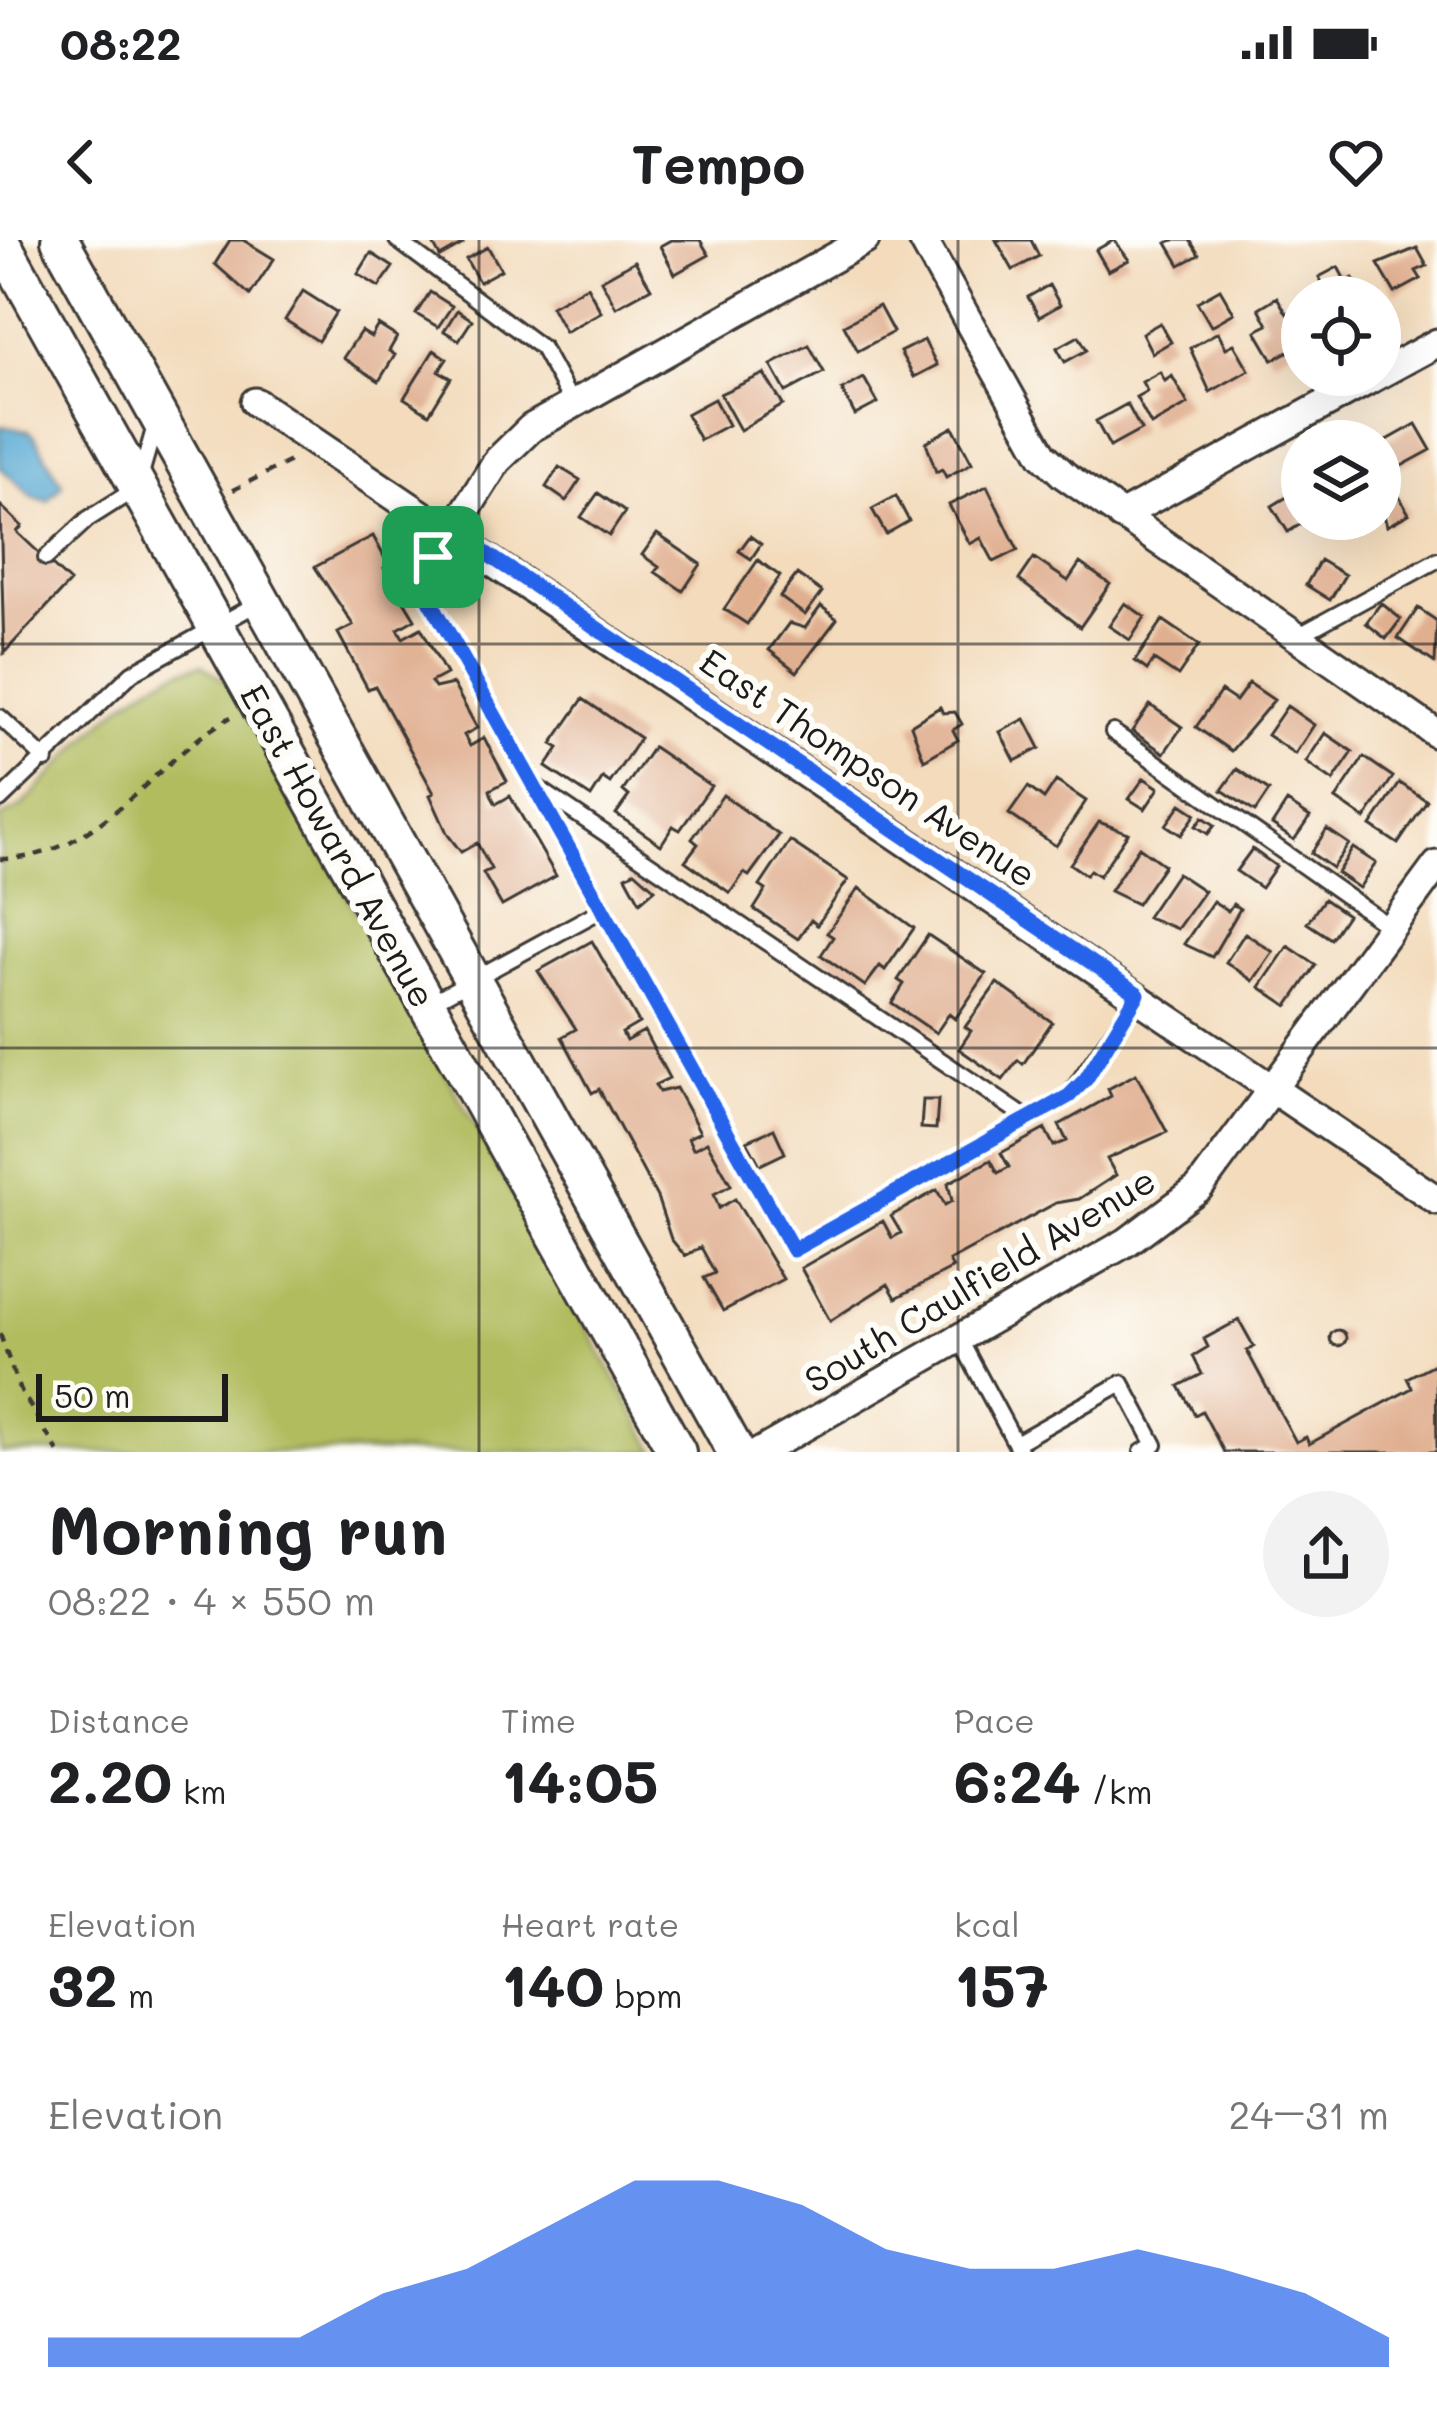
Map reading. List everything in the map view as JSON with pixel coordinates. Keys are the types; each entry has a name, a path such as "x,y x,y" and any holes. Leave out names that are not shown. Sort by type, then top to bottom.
{"main road":[{"name":"East Howard Avenue","path":"1,240 677,1452"},
{"name":"East Howard Avenue","path":"67,242 260,602 736,1452"}],"street":[{"path":"453,531 497,461 531,428 865,240"},
{"path":"923,240 1043,455 1121,516 1437,734"},
{"path":"19,274 67,242"},
{"path":"1401,362 1437,343"},
{"path":"1121,516 1339,396"},
{"name":"East Thompson Avenue","path":"255,402 453,531 1437,1200"},
{"name":"South Caulfield Avenue","path":"760,1452 1127,1242 1176,1207 1216,1171 1437,865"}],"lane":[{"path":"397,240 542,348 573,405"},
{"path":"46,558 88,519 137,488 158,416"},
{"path":"453,531 420,582 793,1250 1069,1096 1086,1079 1138,994"},
{"path":"1297,637 1437,560"},
{"path":"0,800 132,673 260,602"},
{"path":"0,717 46,760"},
{"path":"1113,733 1390,927"},
{"path":"533,785 1028,1119"},
{"path":"427,1005 603,909"},
{"path":"959,1338 1018,1447 1122,1383 1155,1445 1142,1452"}],"path":[{"path":"228,493 292,460"},
{"path":"0,859 44,854 88,833 236,715"},
{"path":"0,1334 18,1386 58,1452"}],"green space":[{"path":"202,665 226,681 257,734 656,1452 0,1452 0,818 21,807 126,702 175,672"}],"water":[{"path":"0,426 29,431 35,437 62,484 48,501 33,497 0,467"}],"building":[{"path":"230,240 243,240 274,259 250,295 215,264"},
{"path":"431,240 461,240 463,244 440,257"},
{"path":"671,240 700,240 709,255 675,274 660,246"},
{"path":"996,240 1031,240 1039,256 1013,270"},
{"path":"1114,240 1129,260 1108,271 1096,250"},
{"path":"1190,240 1199,255 1180,265 1167,243"},
{"path":"488,247 501,270 479,282 466,259"},
{"path":"1417,248 1427,266 1416,271 1421,279 1401,290 1401,276 1385,276 1378,264"},
{"path":"371,253 393,267 379,287 358,274"},
{"path":"635,261 651,288 616,307 601,280"},
{"path":"1338,267 1343,276 1321,276"},
{"path":"1049,285 1060,305 1039,317 1028,297"},
{"path":"587,286 601,312 565,332 551,306"},
{"path":"1220,289 1234,313 1211,326 1197,302"},
{"path":"303,291 336,312 318,341 285,320"},
{"path":"430,292 452,306 438,327 416,314"},
{"path":"1277,297 1281,304 1281,356 1273,360 1256,331 1268,325 1259,308"},
{"path":"879,306 893,332 858,351 844,325"},
{"path":"457,310 472,320 459,340 444,331"},
{"path":"1160,323 1171,342 1152,353 1142,333"},
{"path":"378,325 397,337 389,351 395,355 379,381 343,358 361,331 371,337"},
{"path":"1218,332 1226,348 1234,344 1249,370 1210,392 1190,348"},
{"path":"1079,336 1087,350 1065,362 1057,348"},
{"path":"924,340 937,365 914,377 900,352"},
{"path":"809,345 824,372 786,392 771,365"},
{"path":"434,350 447,359 439,371 451,378 429,414 404,398"},
{"path":"1160,372 1165,381 1172,376 1188,404 1151,425 1136,397 1147,391 1142,382"},
{"path":"764,374 783,405 740,430 720,394"},
{"path":"864,378 878,403 855,415 842,390"},
{"path":"714,399 728,425 700,440 686,414"},
{"path":"1127,404 1141,430 1110,447 1096,421"},
{"path":"1416,424 1431,450 1401,466 1401,432"},
{"path":"953,427 972,463 946,477 942,469 936,472 926,442"},
{"path":"559,467 580,480 566,501 546,487"},
{"path":"987,486 1018,550 994,562 981,538 970,544 949,505"},
{"path":"598,493 625,512 609,536 581,517"},
{"path":"896,496 909,521 886,534 872,509"},
{"path":"1281,501 1281,521 1272,506"},
{"path":"0,505 22,526 17,532 70,582 4,653"},
{"path":"657,534 701,564 683,591 655,572 659,567 642,555"},
{"path":"373,536 388,564 384,568 415,619 398,629 403,638 421,628 446,674 431,682 435,688 453,684 477,728 464,735 470,746 484,738 507,781 490,790 492,797 496,804 510,796 556,876 502,906 483,873 491,869 477,843 461,852 448,835 430,795 434,793 375,686 368,689 338,633 353,625 315,567"},
{"path":"750,536 761,544 751,559 739,551"},
{"path":"1034,558 1068,581 1080,563 1110,584 1080,627 1019,580"},
{"path":"758,560 780,576 747,624 724,609"},
{"path":"1320,560 1345,575 1330,600 1306,585"},
{"path":"797,574 822,592 805,615 780,597"},
{"path":"1125,603 1145,617 1130,640 1109,626"},
{"path":"1381,603 1401,619 1386,639 1366,623"},
{"path":"821,606 837,619 797,672 769,650 789,623 805,628"},
{"path":"1418,608 1437,621 1435,663 1398,638"},
{"path":"1163,620 1199,645 1178,676 1154,660 1147,670 1135,661"},
{"path":"1249,683 1274,700 1231,751 1196,727 1221,691 1236,701"},
{"path":"583,699 640,738 610,783 603,778 591,797 546,767 559,748 552,744"},
{"path":"1150,705 1182,727 1164,753 1132,731"},
{"path":"1287,706 1314,725 1295,754 1267,735"},
{"path":"940,707 943,713 955,712 962,724 953,730 958,740 924,760 911,725"},
{"path":"1025,719 1040,748 1015,761 1000,732"},
{"path":"1325,733 1353,752 1333,781 1306,762"},
{"path":"653,747 711,786 680,830 673,826 661,845 616,814 629,796 623,791"},
{"path":"1364,757 1393,777 1365,819 1336,799"},
{"path":"1237,769 1269,791 1255,812 1222,790"},
{"path":"1144,778 1159,788 1145,809 1129,799"},
{"path":"1056,781 1086,801 1056,846 1009,814 1028,787 1044,799"},
{"path":"1400,783 1427,801 1398,844 1371,826"},
{"path":"723,795 779,835 730,893 685,861 698,844 692,839"},
{"path":"1287,802 1310,817 1294,840 1272,825"},
{"path":"1181,804 1196,814 1181,835 1166,825"},
{"path":"1203,817 1215,825 1208,834 1196,826"},
{"path":"1099,822 1128,833 1099,876 1090,870 1086,875 1070,864"},
{"path":"1327,829 1349,844 1332,868 1311,853"},
{"path":"790,841 848,880 817,925 811,920 798,939 754,909 766,890 760,886"},
{"path":"1139,847 1164,865 1137,904 1110,891"},
{"path":"1353,848 1376,863 1359,888 1337,873"},
{"path":"1252,849 1276,866 1261,888 1236,871"},
{"path":"635,871 655,889 640,902 626,876"},
{"path":"1177,873 1204,891 1177,929 1147,917"},
{"path":"859,888 914,928 885,970 880,966 865,986 821,955 833,937 827,933"},
{"path":"1324,899 1347,915 1331,939 1307,923"},
{"path":"1213,901 1228,911 1233,904 1240,909 1212,957 1184,944"},
{"path":"1245,933 1273,952 1253,981 1226,962"},
{"path":"928,935 986,974 955,1019 949,1014 936,1033 892,1003 904,984 898,980"},
{"path":"592,941 639,1023 622,1033 626,1041 644,1031 669,1078 655,1085 659,1092 676,1088 700,1132 688,1138 693,1149 707,1142 731,1185 714,1194 719,1208 735,1199 783,1279 723,1311 704,1278 715,1273 701,1247 685,1256 671,1239 657,1197 599,1089 592,1093 562,1037 576,1029 538,971"},
{"path":"1288,946 1316,965 1288,1006 1260,987"},
{"path":"997,983 1052,1022 1023,1064 1018,1060 1003,1080 959,1049 971,1031 965,1027"},
{"path":"1136,1074 1167,1132 1107,1159 1116,1175 1079,1199 1056,1203 949,1261 953,1268 896,1298 888,1284 830,1321 801,1268 883,1221 892,1238 901,1233 891,1216 937,1190 945,1205 952,1201 948,1183 991,1160 998,1173 1009,1167 1001,1153 1045,1129 1054,1146 1067,1141 1059,1125 1111,1096 1108,1089"},
{"path":"923,1100 938,1100 936,1129 921,1128"},
{"path":"774,1129 785,1153 760,1165 747,1141"},
{"path":"1239,1320 1254,1347 1247,1351 1296,1442 1306,1437 1309,1444 1412,1388 1407,1378 1436,1363 1437,1452 1224,1452 1202,1411 1195,1415 1179,1386 1202,1374 1193,1356 1208,1347 1204,1339"},
{"path":"1338,1330 1346,1338 1338,1346 1330,1338"}],"route":[{"path":"453,531 1138,994 1086,1079 1069,1096 793,1250 420,582 433,557 453,531"}]}
